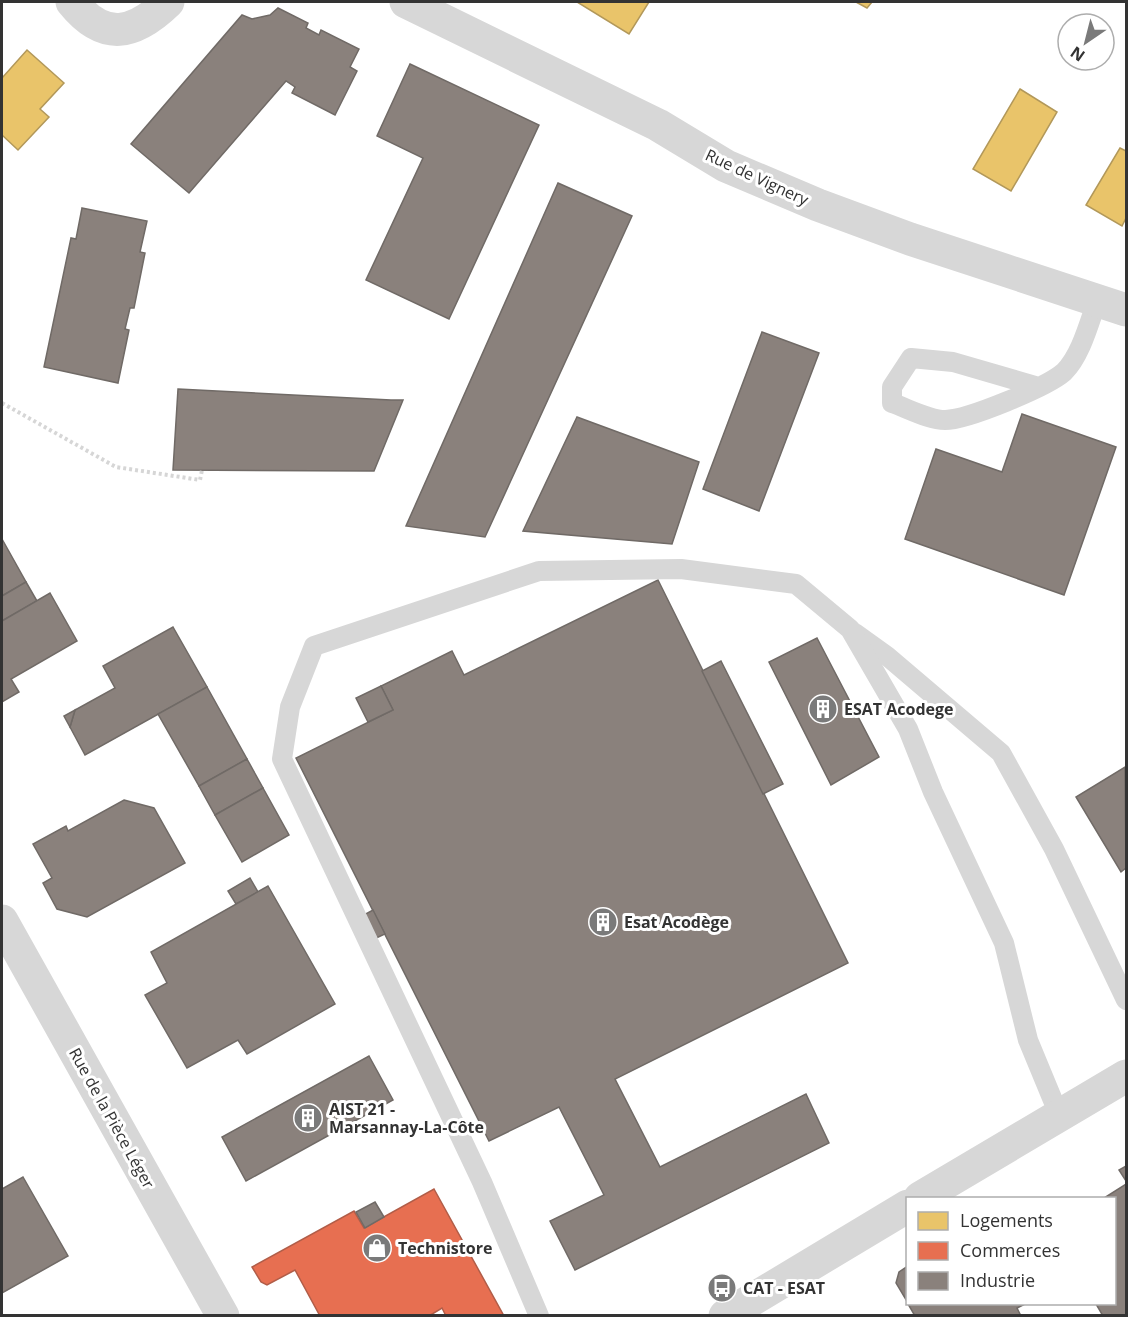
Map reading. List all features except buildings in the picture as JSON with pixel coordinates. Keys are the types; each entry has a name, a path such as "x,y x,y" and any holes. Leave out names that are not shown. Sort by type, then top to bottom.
{"street":[{"path":"72,2 82,14 100,26 120,30 136,27 149,20 168,2"},
{"name":"Rue de Vignery","path":"406,2 658,125 726,165 767,183 910,239 1112,306"},
{"name":"Rue de la Pièce Léger","path":"2,921 224,1316"},
{"path":"922,1197 1126,1076"},
{"path":"725,1316 906,1207"}],"lane":[{"path":"1038,387 953,362 911,358 892,387 892,403 943,420 983,411 1038,387 1064,372 1081,344 1112,306"},
{"path":"539,1316 482,1182 282,759 290,707 314,646 539,571 681,569 796,584 887,656 1001,753 1054,849 1126,1000"},
{"path":"850,629 908,729 933,792 1004,943 1028,1040 1059,1115"}],"path":[{"path":"2,403 116,467 200,480 202,470"}],"place":[{"name":"ESAT Acodege","path":"823,709"},
{"name":"Esat Acodège","path":"603,922"},
{"name":"AIST 21 - Marsannay-La-Côte","path":"308,1118"},
{"name":"Technistore","path":"377,1248"},
{"name":"CAT - ESAT","path":"722,1288"}]}
